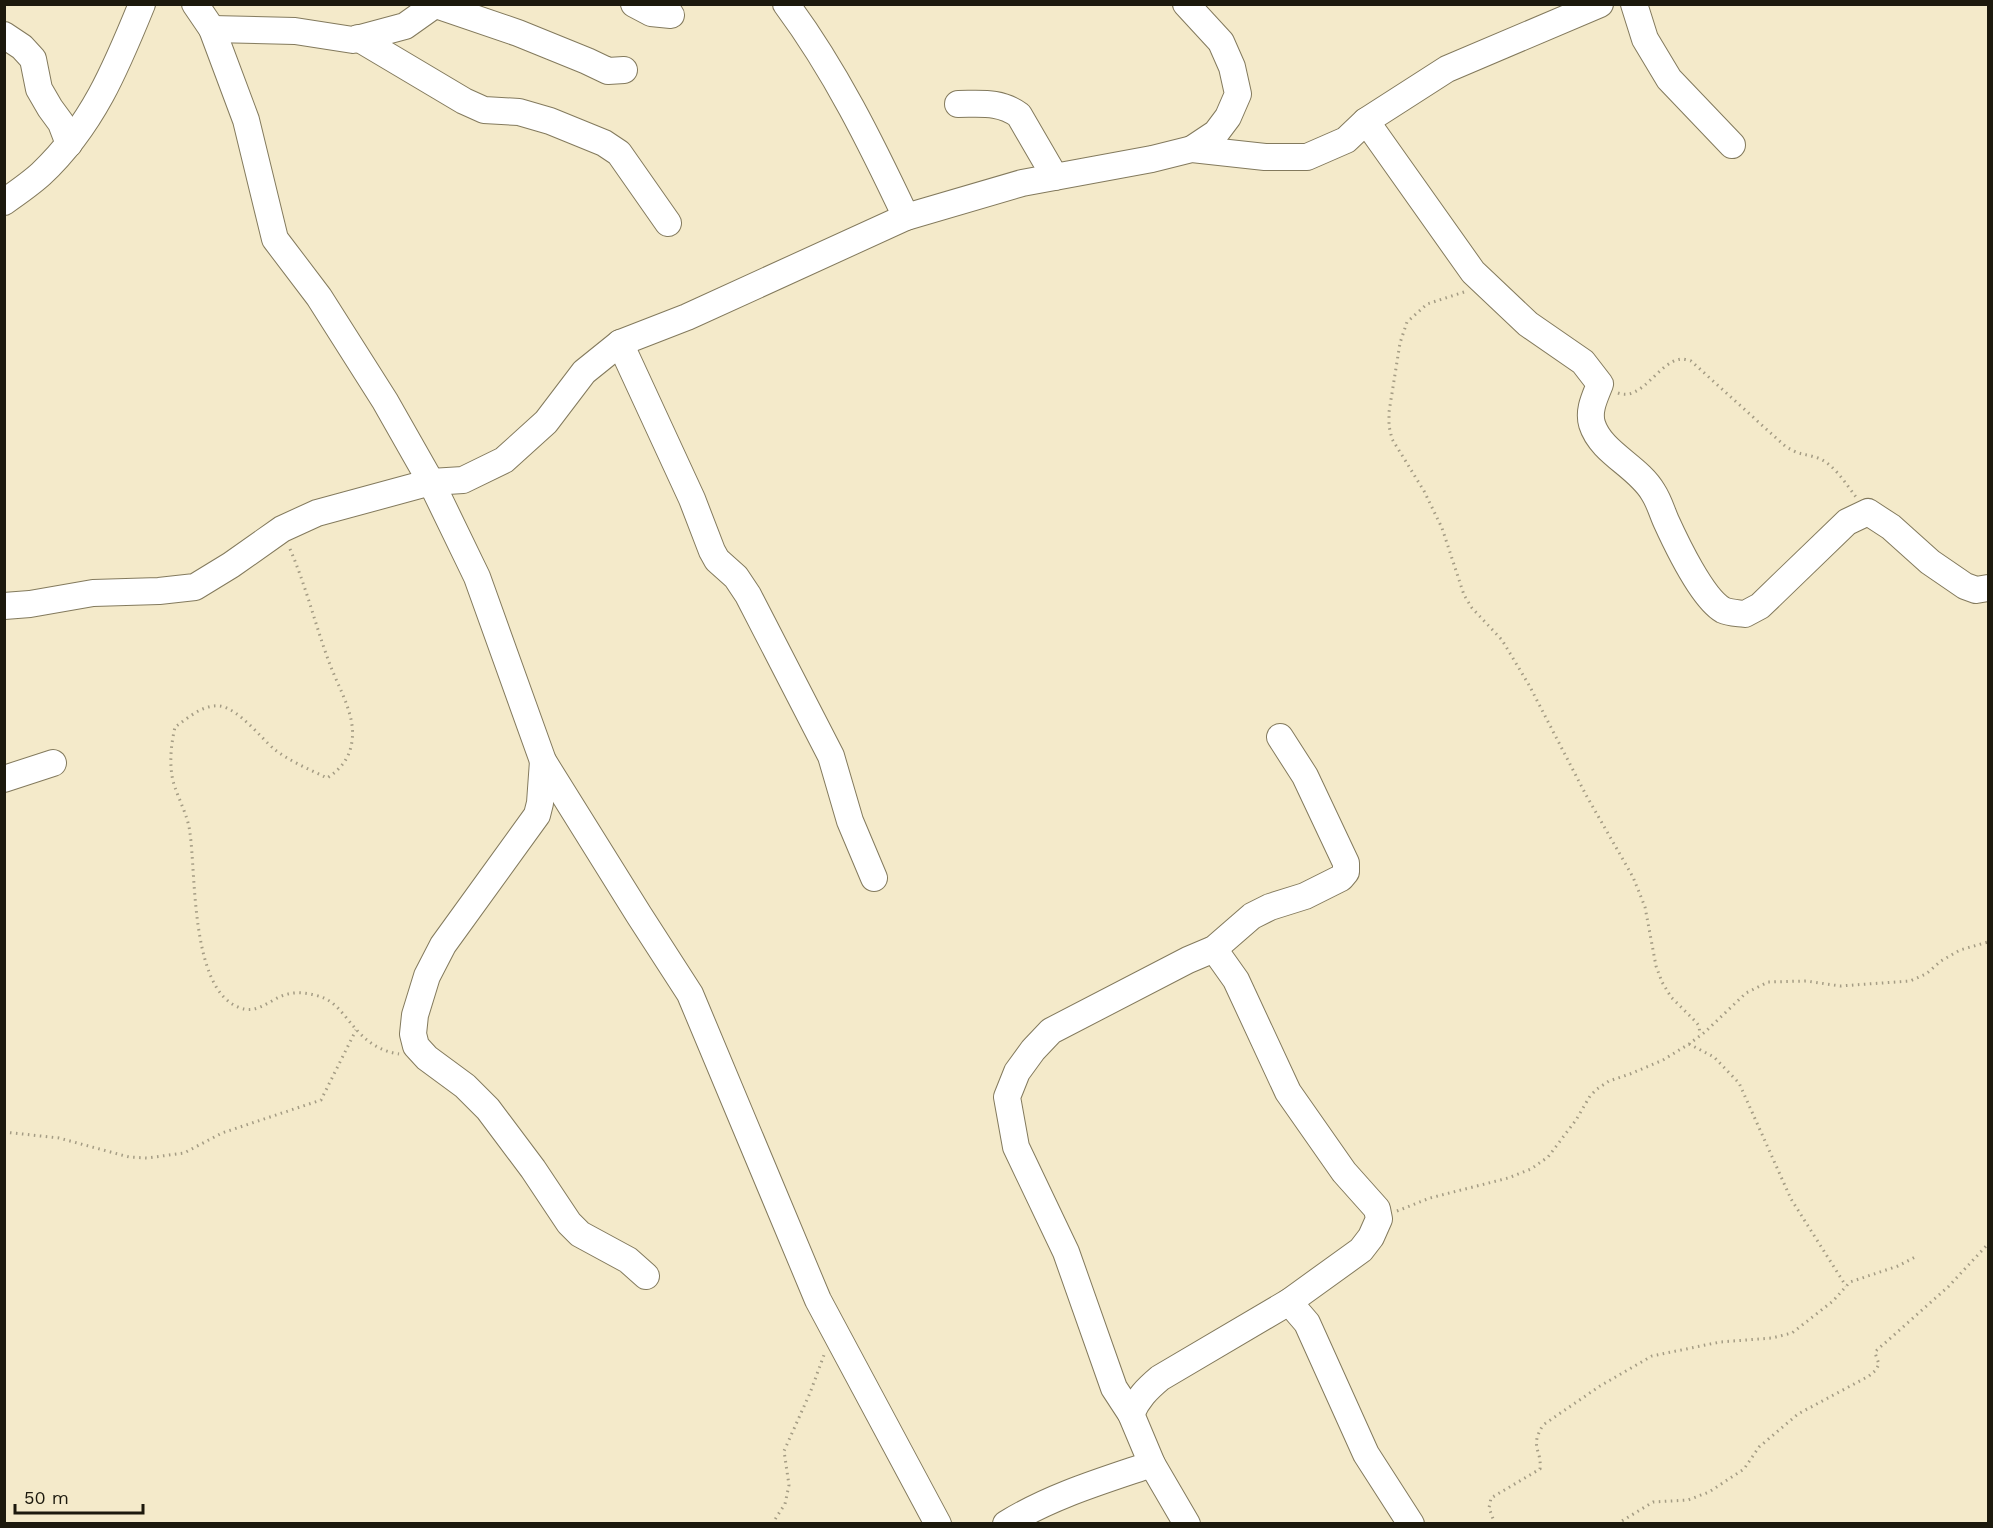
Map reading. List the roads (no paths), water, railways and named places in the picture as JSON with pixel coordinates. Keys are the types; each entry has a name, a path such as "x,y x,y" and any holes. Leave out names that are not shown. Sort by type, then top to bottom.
{"street":[{"path":"4,202 39,176 69,144 89,117 105,89 142,4"},
{"path":"195,4 212,29 246,120 275,239 319,297 385,401 431,482 477,577 543,760 690,994 818,1300 938,1524"},
{"path":"634,4 651,12 671,15"},
{"path":"786,4 811,37 862,126 906,217"},
{"path":"4,606 93,593 159,591 195,587 282,529 317,513 431,482 463,480 504,460 546,422 584,372 620,343 687,317 906,217 1022,183 1152,159 1192,148 1216,133 1228,117 1238,94 1232,67 1221,42 1186,4"},
{"path":"1192,148 1265,158 1307,157 1346,140 1366,121 1447,69 1555,13 1600,4"},
{"path":"1634,4 1646,39 1669,79 1731,144"},
{"path":"212,29 295,31 344,39 358,38 405,26 435,5 527,36 609,71 624,70"},
{"path":"4,35 22,47 33,60 39,89 61,123 69,144"},
{"path":"358,38 484,110 519,112 550,121 604,143 619,153 668,223"},
{"path":"958,104 995,103 1010,109 1019,116 1055,177"},
{"path":"1366,121 1473,272 1528,324 1583,362 1600,384 1590,414 1599,437 1643,478 1653,492 1701,588 1723,610 1745,614 1760,606 1777,586 1847,522 1868,512 1891,527 1930,562 1965,586 1976,590 1989,588"},
{"path":"620,343 692,499 712,551 717,560 736,577 748,595 831,756 850,820 874,878"},
{"path":"1187,1524 1152,1464 1131,1414 1114,1388 1066,1252 1016,1147 1007,1097 1017,1072 1051,1031 1188,960 1214,949 1252,916 1270,907 1305,896 1341,878 1346,872 1346,863 1305,776 1280,737"},
{"path":"543,760 537,815 443,945 428,976 415,1015 413,1034 416,1046 427,1058 465,1086 488,1109 533,1169 569,1223 580,1234 628,1260 646,1276"},
{"path":"4,779 53,763"},
{"path":"1131,1414 1136,1401 1160,1378 1289,1302 1361,1250 1371,1237 1379,1219 1377,1209 1344,1172 1287,1092 1236,980 1214,949"},
{"path":"1289,1302 1307,1323 1366,1454 1403,1521"},
{"path":"1006,1524 1059,1496 1152,1464"}]}
